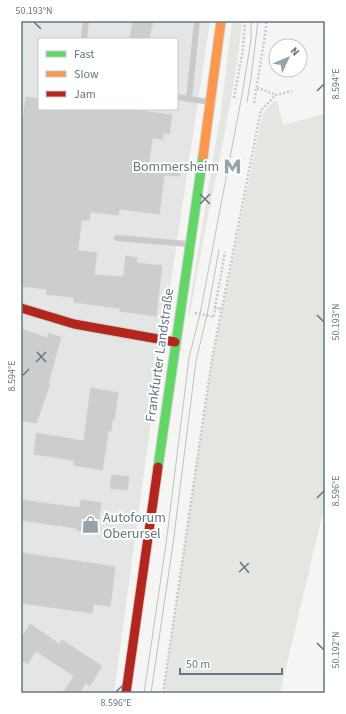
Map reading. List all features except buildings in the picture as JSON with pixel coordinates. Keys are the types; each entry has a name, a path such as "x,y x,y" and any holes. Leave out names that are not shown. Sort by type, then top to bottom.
{"main road":[{"name":"Frankfurter Landstraße","path":"126,693 189,244 211,102 221,21"},
{"path":"21,308 74,324 175,342"}],"lane":[{"path":"84,38 86,21"},
{"path":"189,99 196,21"},
{"path":"178,97 211,102"},
{"path":"117,238 189,244"}],"path":[{"path":"234,98 243,49 245,21"},
{"path":"254,103 266,21"},
{"path":"257,88 276,95"},
{"path":"163,693 212,359 261,110 276,95 292,91"},
{"path":"179,316 191,318 192,312 214,317 226,252"},
{"path":"215,308 222,309"}],"shaded area":[{"path":"21,21 210,21 161,348 114,693 21,693"},
{"path":"232,21 242,21 237,60 190,314 188,313 221,111"},
{"path":"277,100 283,125 324,114 325,504 280,693 163,693 212,359 262,117 268,107"}],"tram line":[{"path":"144,693 166,544 189,358 200,314 242,95 251,40 251,21"},
{"path":"247,102 258,21"},
{"path":"151,693 173,544 196,361 207,315 219,250"}],"traffic: fast":[{"path":"158,467 203,156"}],"traffic: slow":[{"path":"203,156 221,21"}],"traffic: jam":[{"path":"21,308 74,324 175,342"},
{"path":"126,693 158,467"}],"place":[{"name":"Bommersheim","path":"232,166"},
{"name":"Autoforum Oberursel","path":"90,525"}]}
